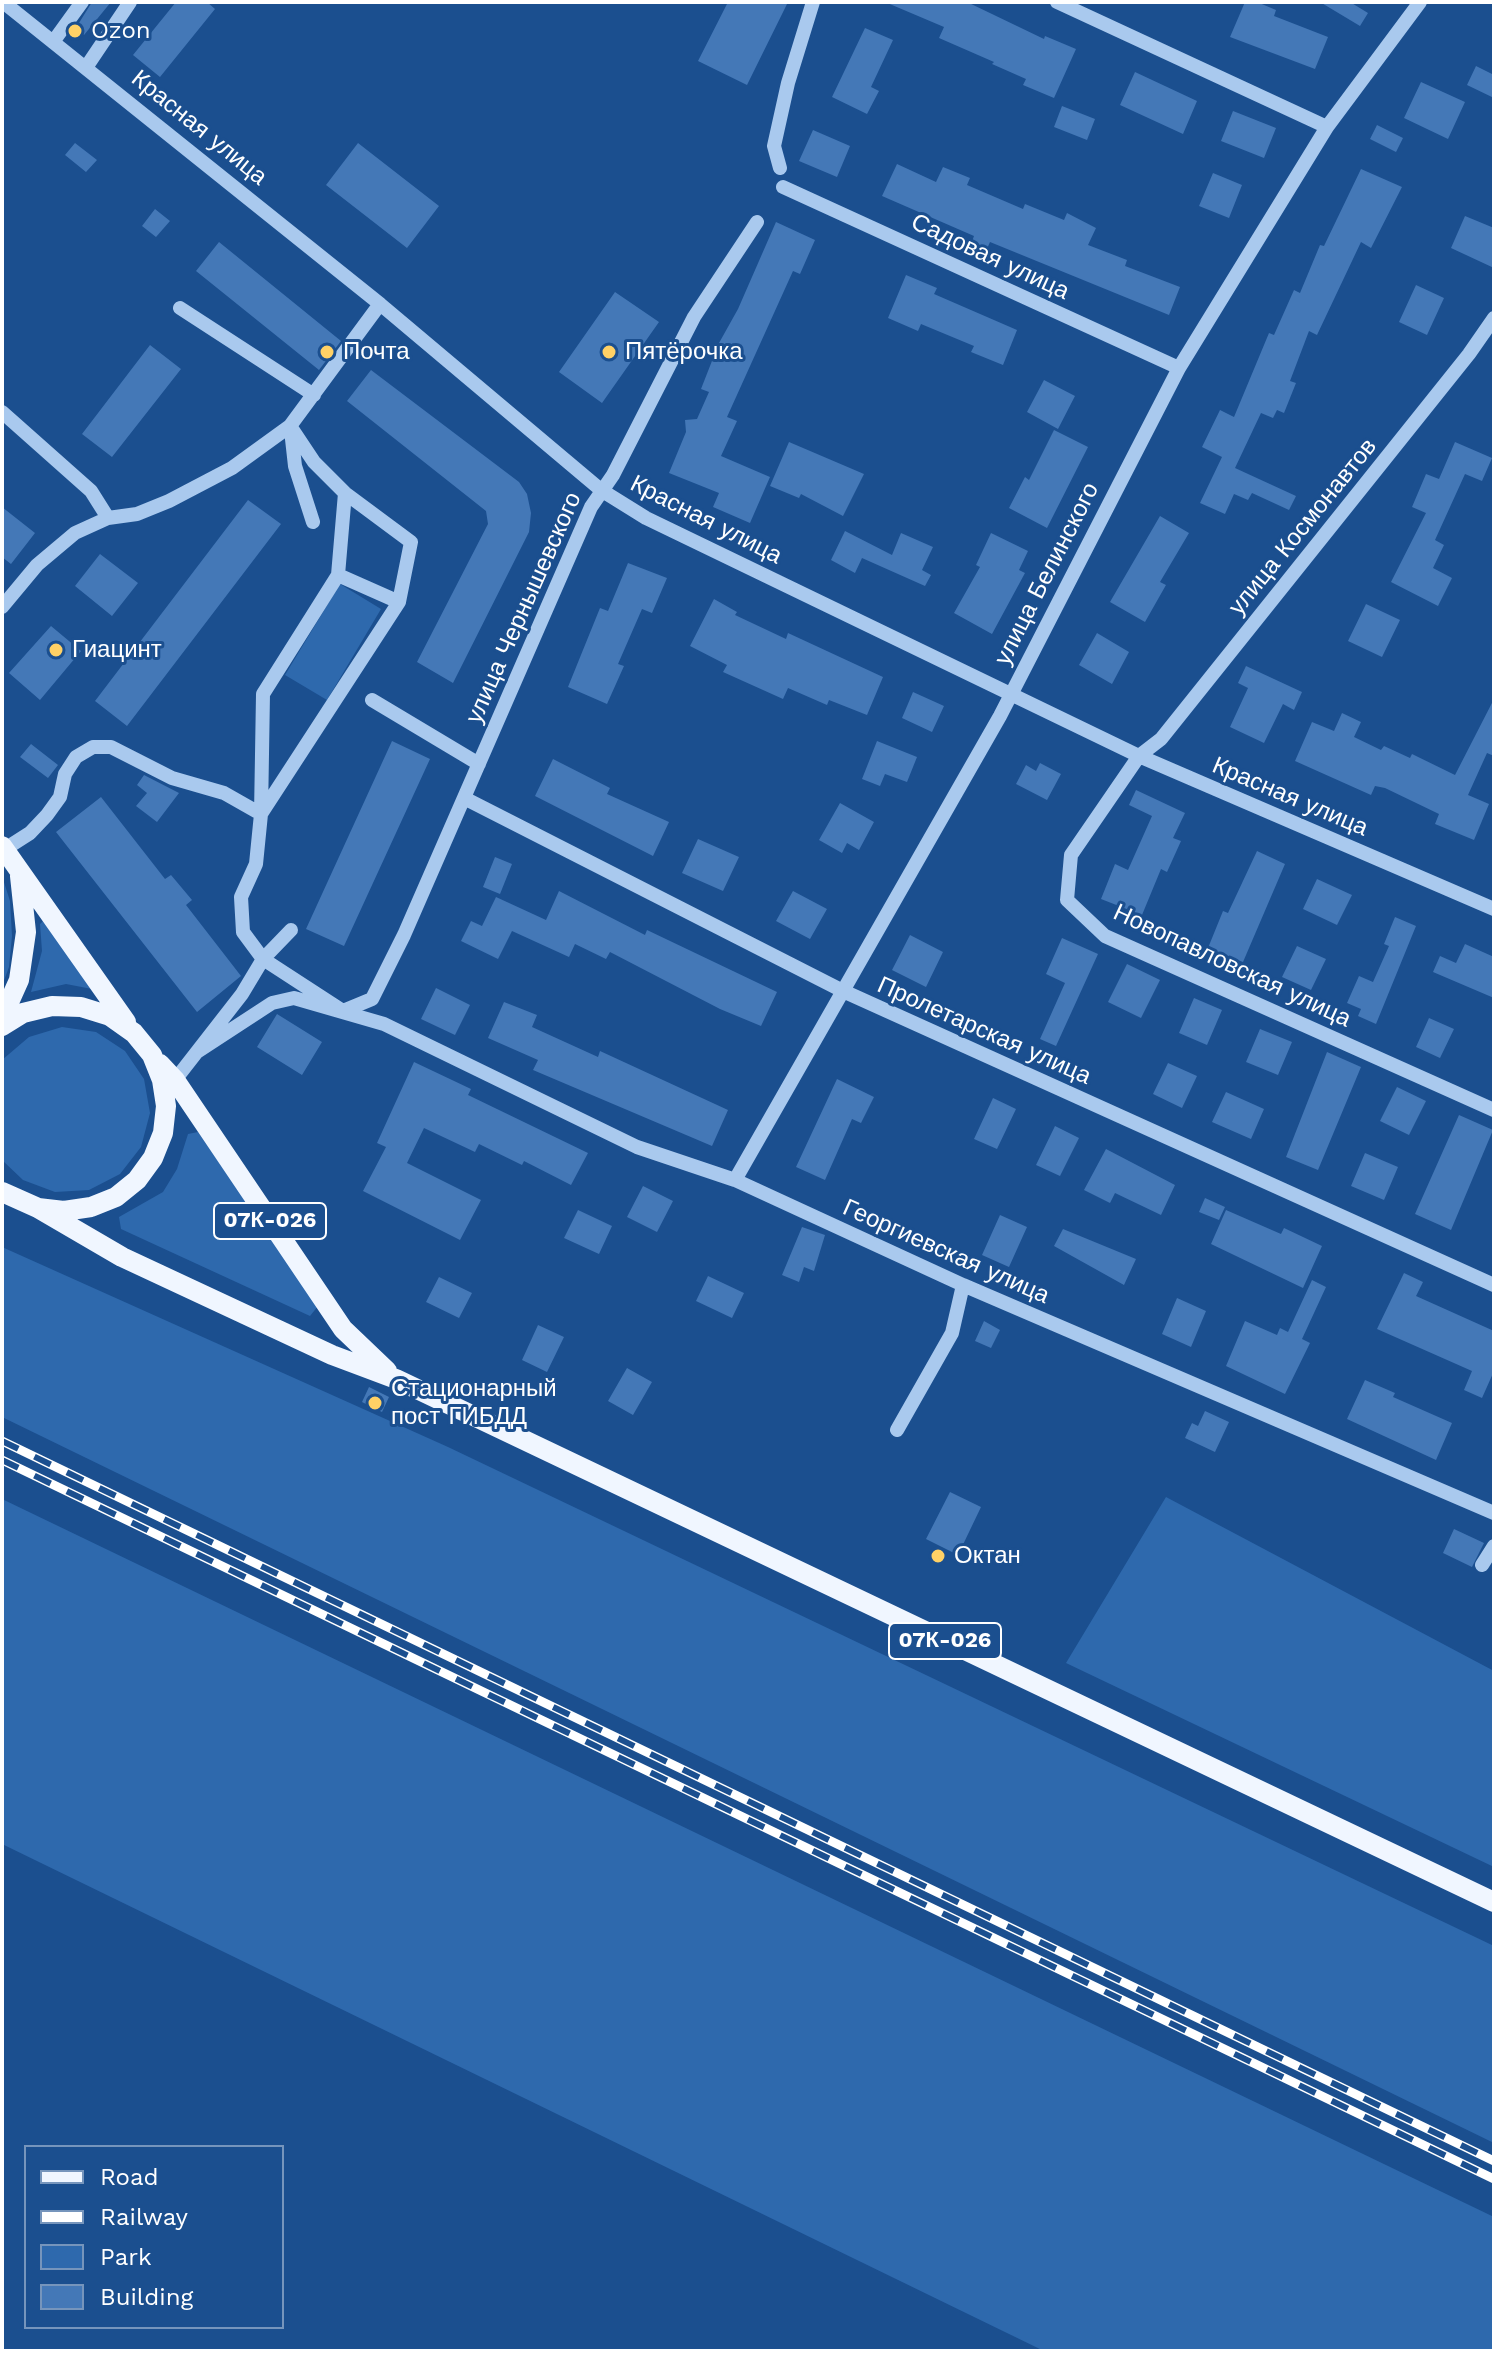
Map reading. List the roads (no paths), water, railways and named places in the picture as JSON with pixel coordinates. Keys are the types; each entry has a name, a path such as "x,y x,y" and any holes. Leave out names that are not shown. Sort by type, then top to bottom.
{"main road":[{"path":"3,1193 38,1208 64,1211 91,1207 116,1197 137,1180 153,1158 163,1133 166,1106 162,1080 152,1055 4,848"},
{"path":"2,1018 19,980 26,932 20,872"},
{"path":"2,1026 23,1013 52,1006 81,1007 110,1016 134,1033"},
{"name":"07К-026","path":"152,1055 175,1080 343,1329 396,1379"},
{"name":"07К-026","path":"38,1208 136,1264 332,1355 396,1379 1494,1902"}],"street":[{"name":"Красная улица","path":"3,2 87,66 380,304 601,490 646,518 1012,692 1139,756 1494,909"},
{"path":"53,42 82,2"},
{"path":"87,66 130,2"},
{"path":"780,168 774,146 813,2"},
{"path":"1057,2 1327,127"},
{"name":"улица Белинского","path":"735,1180 1012,692 1179,368 1327,127 1420,2"},
{"name":"Садовая улица","path":"783,187 1179,368"},
{"name":"улица Чернышевского","path":"343,1011 372,999 601,490 613,475 694,317 757,222"},
{"path":"2,607 37,565 65,541 108,518 137,514 169,501 232,468 290,426 380,304"},
{"path":"180,308 314,395"},
{"name":"улица Космонавтов","path":"1139,756 1161,739 1460,366 1494,318"},
{"path":"2,412 91,491 108,518"},
{"path":"261,814 399,602 411,542 345,493 314,462 290,426"},
{"path":"290,426 295,466 313,522"},
{"path":"343,1011 263,959 243,932 241,897 256,864 261,814 263,694 338,575 345,493"},
{"path":"338,575 399,602"},
{"path":"372,700 479,764"},
{"path":"4,848 30,833 47,815 60,797 65,774 76,757 93,747 111,747 172,778 224,793 261,814"},
{"name":"Новопавловская улица","path":"1139,756 1071,855 1067,900 1105,936 1494,1110"},
{"name":"Пролетарская улица","path":"464,798 843,991 1494,1285"},
{"path":"175,1080 242,994 263,959 291,930"},
{"path":"197,1052 272,1003 294,998 343,1011"},
{"name":"Георгиевская улица","path":"343,1011 384,1024 637,1147 735,1180 963,1285 1494,1513"},
{"path":"897,1430 952,1333 963,1285"},
{"path":"1482,1565 1494,1546"}],"railway":[{"path":"2,1441 1494,2161"},
{"path":"2,1460 1494,2179"}],"place":[{"name":"Ozon","path":"75,31"},
{"name":"Почта","path":"327,352"},
{"name":"Пятёрочка","path":"609,352"},
{"name":"Гиацинт","path":"56,650"},
{"name":"Стационарный пост ГИБДД","path":"375,1403"},
{"name":"Октан","path":"938,1556"}]}
